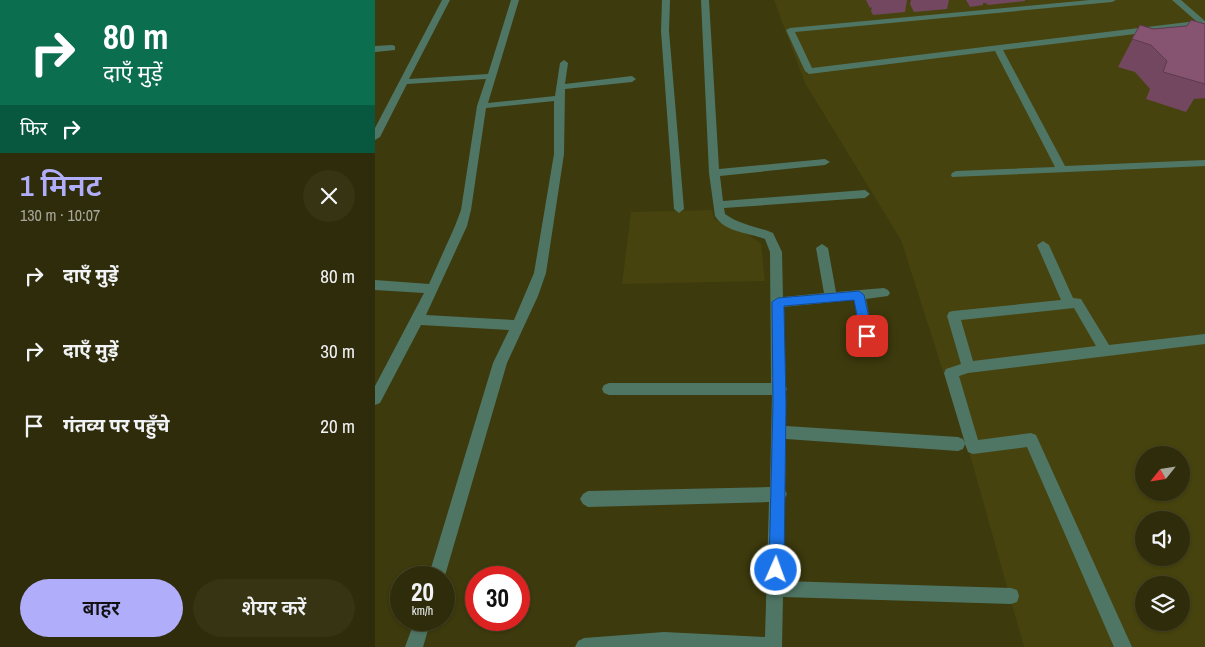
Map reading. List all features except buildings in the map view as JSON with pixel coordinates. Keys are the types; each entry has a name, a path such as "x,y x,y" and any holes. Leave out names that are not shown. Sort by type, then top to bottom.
{"street":[{"path":"375,137 446,0"},
{"path":"375,399 381,375 419,320 454,243 466,210 482,106 515,0"},
{"path":"666,0 666,40 679,209"},
{"path":"584,647 664,642 773,646 779,494 776,252 769,236 752,229 735,227 720,216 714,173 705,0"},
{"path":"1112,0 1006,12 790,30 809,70 1203,24"},
{"path":"1176,0 1203,24"},
{"path":"997,47 1062,170"},
{"path":"375,49 392,48"},
{"path":"440,566 499,363 516,325 528,306 540,273 559,154 560,92 564,64"},
{"path":"404,82 492,76"},
{"path":"482,106 633,79"},
{"path":"714,173 825,162"},
{"path":"956,175 1205,163"},
{"path":"719,205 865,194"},
{"path":"1043,245 1069,304"},
{"path":"822,248 831,298"},
{"path":"375,285 432,289"},
{"path":"778,302 884,293"},
{"path":"859,295 867,336"},
{"path":"968,367 953,316 1077,303 1106,351"},
{"path":"419,320 516,325"},
{"path":"1123,647 1031,440 973,447 951,373 968,367 1205,339"},
{"path":"609,389 779,388"},
{"path":"779,432 958,444"},
{"path":"588,499 779,494"},
{"path":"776,589 1011,596"},
{"path":"414,647 419,631"}],"shaded area":[{"path":"774,0 1205,0 1205,647 1024,647 972,462 901,240 805,83"},
{"path":"712,210 715,220 749,235 761,244 765,281 622,284 631,212"}],"route":[{"path":"776,570 779,494 778,302 859,295 867,336"}]}
